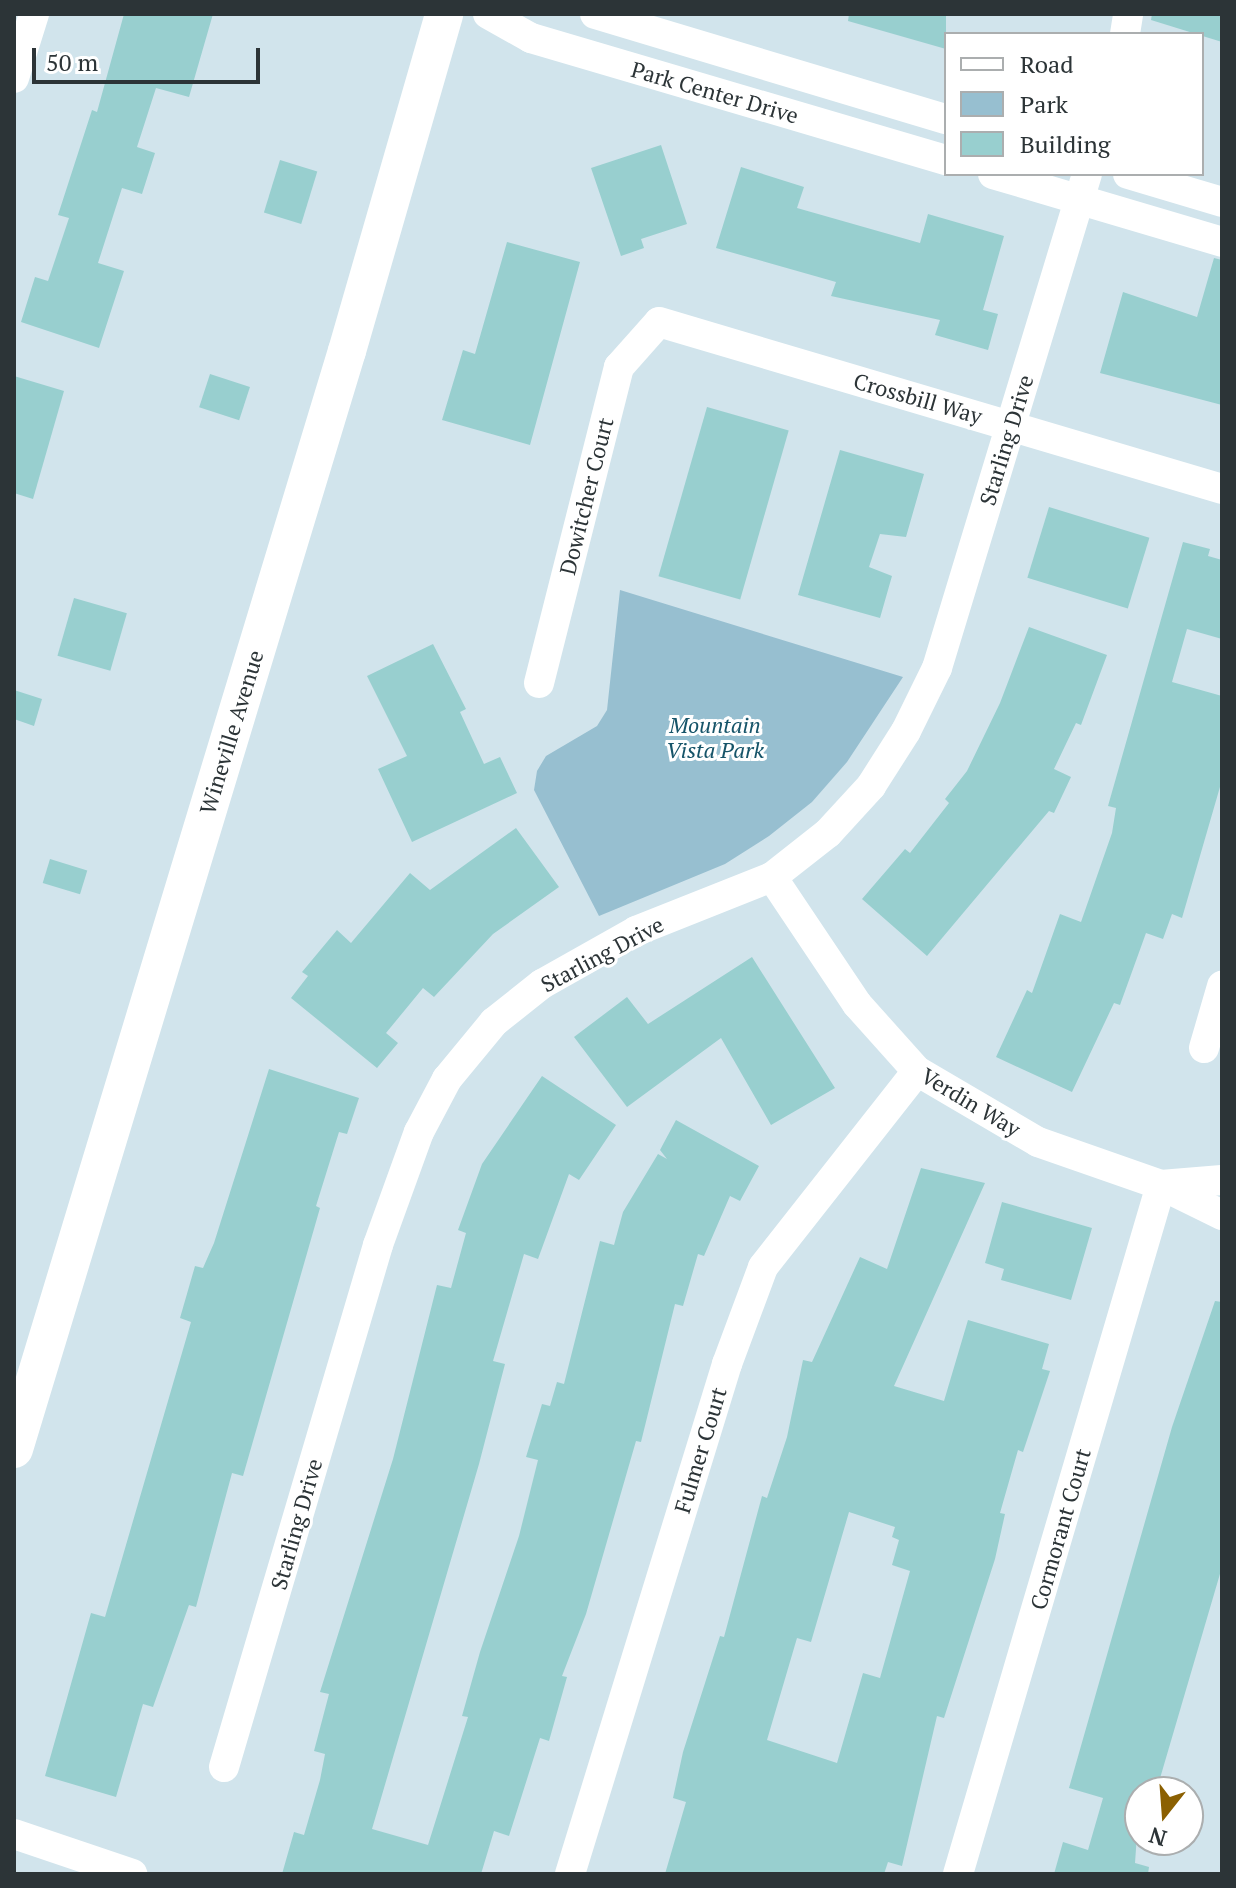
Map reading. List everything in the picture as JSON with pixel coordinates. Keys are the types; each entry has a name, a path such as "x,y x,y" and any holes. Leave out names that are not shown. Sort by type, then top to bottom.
{"main road":[{"name":"Wineville Avenue","path":"14,1449 347,351 444,14"}],"street":[{"path":"14,78 34,14"},
{"name":"Park Center Drive","path":"488,14 531,38 944,159"},
{"name":"Park Center Drive","path":"595,14 944,118"},
{"path":"1007,176 1084,187 1222,242"},
{"path":"1135,176 1222,202"},
{"name":"Starling Drive","path":"224,1767 378,1245 419,1132 447,1079 494,1022 542,984 636,931 772,877 828,833 871,786 906,731 937,668 1084,187"},
{"name":"Crossbill Way","path":"659,322 1222,489"},
{"name":"Dowitcher Court","path":"539,683 619,367 659,322"},
{"name":"Verdin Way","path":"772,877 857,1004 917,1071 1038,1142 1161,1185 1222,1215"},
{"path":"1204,1048 1222,986"},
{"name":"Fulmer Court","path":"570,1874 727,1364 763,1267 917,1071"},
{"name":"Verdin Way","path":"1161,1185 1222,1180"},
{"name":"Cormorant Court","path":"958,1874 1161,1185"},
{"path":"14,1834 132,1874"}],"green space":[{"name":"Mountain Vista Park","path":"620,590 903,677 847,762 812,802 769,836 725,864 599,916 534,790 537,771 546,756 597,726 607,710"}],"building":[{"path":"124,14 213,14 189,97 156,88 137,147 155,153 142,194 122,188 98,263 124,271 99,348 21,322 35,277 48,281 69,218 58,215 92,110 97,112"},
{"path":"849,14 946,14 944,48 848,21"},
{"path":"1152,14 1222,14 1222,42 1204,36 1204,32 1190,32 1151,20"},
{"path":"661,145 687,224 641,239 644,248 621,256 591,168"},
{"path":"280,160 317,171 301,224 264,213"},
{"path":"741,167 804,187 797,208 920,243 928,214 1004,236 983,310 998,314 988,350 935,335 940,320 831,296 836,282 716,248"},
{"path":"507,242 580,262 530,445 442,420 463,350 475,354"},
{"path":"1214,258 1222,260 1222,405 1100,373 1123,292 1197,317"},
{"path":"210,374 250,387 239,420 199,407"},
{"path":"14,376 64,391 33,499 14,493"},
{"path":"707,407 789,430 740,600 658,576"},
{"path":"840,450 924,474 906,537 880,534 869,567 892,576 880,618 798,595"},
{"path":"1049,507 1149,538 1128,608 1027,578"},
{"path":"1183,542 1210,549 1208,556 1222,560 1222,639 1187,629 1172,682 1222,696 1222,780 1182,918 1172,914 1163,939 1146,933 1120,1005 1114,1003 1072,1092 996,1057 1027,990 1032,993 1060,914 1081,922 1112,833 1116,808 1108,806"},
{"path":"74,598 127,613 110,671 57,656"},
{"path":"1029,627 1107,655 1081,725 1076,723 1054,769 1071,777 1054,813 1049,811 927,956 862,899 905,849 910,853 949,803 945,799 967,771 1000,703"},
{"path":"433,644 466,709 460,712 484,764 500,757 517,793 412,842 378,769 407,756 367,676"},
{"path":"14,690 42,699 34,726 14,719"},
{"path":"516,828 559,887 493,934 434,997 423,988 386,1033 398,1043 377,1068 291,998 308,976 302,972 337,930 351,943 410,873 430,890"},
{"path":"50,859 87,870 80,894 43,883"},
{"path":"752,957 835,1088 771,1125 721,1038 627,1107 574,1037 627,997 648,1024"},
{"path":"269,1069 359,1098 347,1134 339,1132 316,1206 320,1208 243,1476 232,1473 196,1607 189,1605 153,1707 143,1704 116,1797 45,1776 91,1613 105,1617 191,1322 180,1318 195,1266 203,1268 214,1243"},
{"path":"542,1076 616,1125 579,1180 569,1174 538,1259 524,1254 493,1361 505,1364 479,1464 372,1829 428,1845 468,1717 462,1716 480,1652 519,1536 538,1460 526,1457 542,1404 550,1406 557,1382 564,1384 600,1241 614,1245 623,1212 658,1154 667,1159 660,1150 676,1120 759,1166 740,1201 730,1196 704,1256 698,1254 683,1306 675,1304 641,1442 636,1441 586,1614 562,1676 567,1677 549,1741 540,1738 509,1836 494,1831 481,1874 282,1874 294,1832 304,1835 320,1780 325,1754 314,1751 329,1694 320,1692 393,1459 437,1285 451,1288 466,1233 458,1230 482,1164"},
{"path":"921,1168 985,1183 894,1386 944,1401 968,1320 1049,1344 1042,1369 1050,1371 1023,1452 1018,1450 1000,1513 1005,1514 995,1559 944,1718 937,1716 902,1866 888,1862 884,1874 665,1874 686,1802 673,1798 683,1752 720,1636 724,1637 762,1496 767,1498 787,1437 803,1360 812,1362 860,1257 887,1269","holes":["849,1512 895,1527 892,1537 899,1540 892,1565 910,1571 880,1678 863,1673 837,1763 767,1740 797,1638 811,1642"]},
{"path":"1002,1202 1092,1228 1071,1300 1001,1280 1004,1269 985,1263"},
{"path":"1215,1301 1222,1302 1222,1567 1161,1776 1124,1776 1124,1856 1135,1856 1135,1863 1149,1867 1148,1874 1054,1874 1063,1842 1088,1850 1103,1798 1069,1788 1172,1427"}]}
